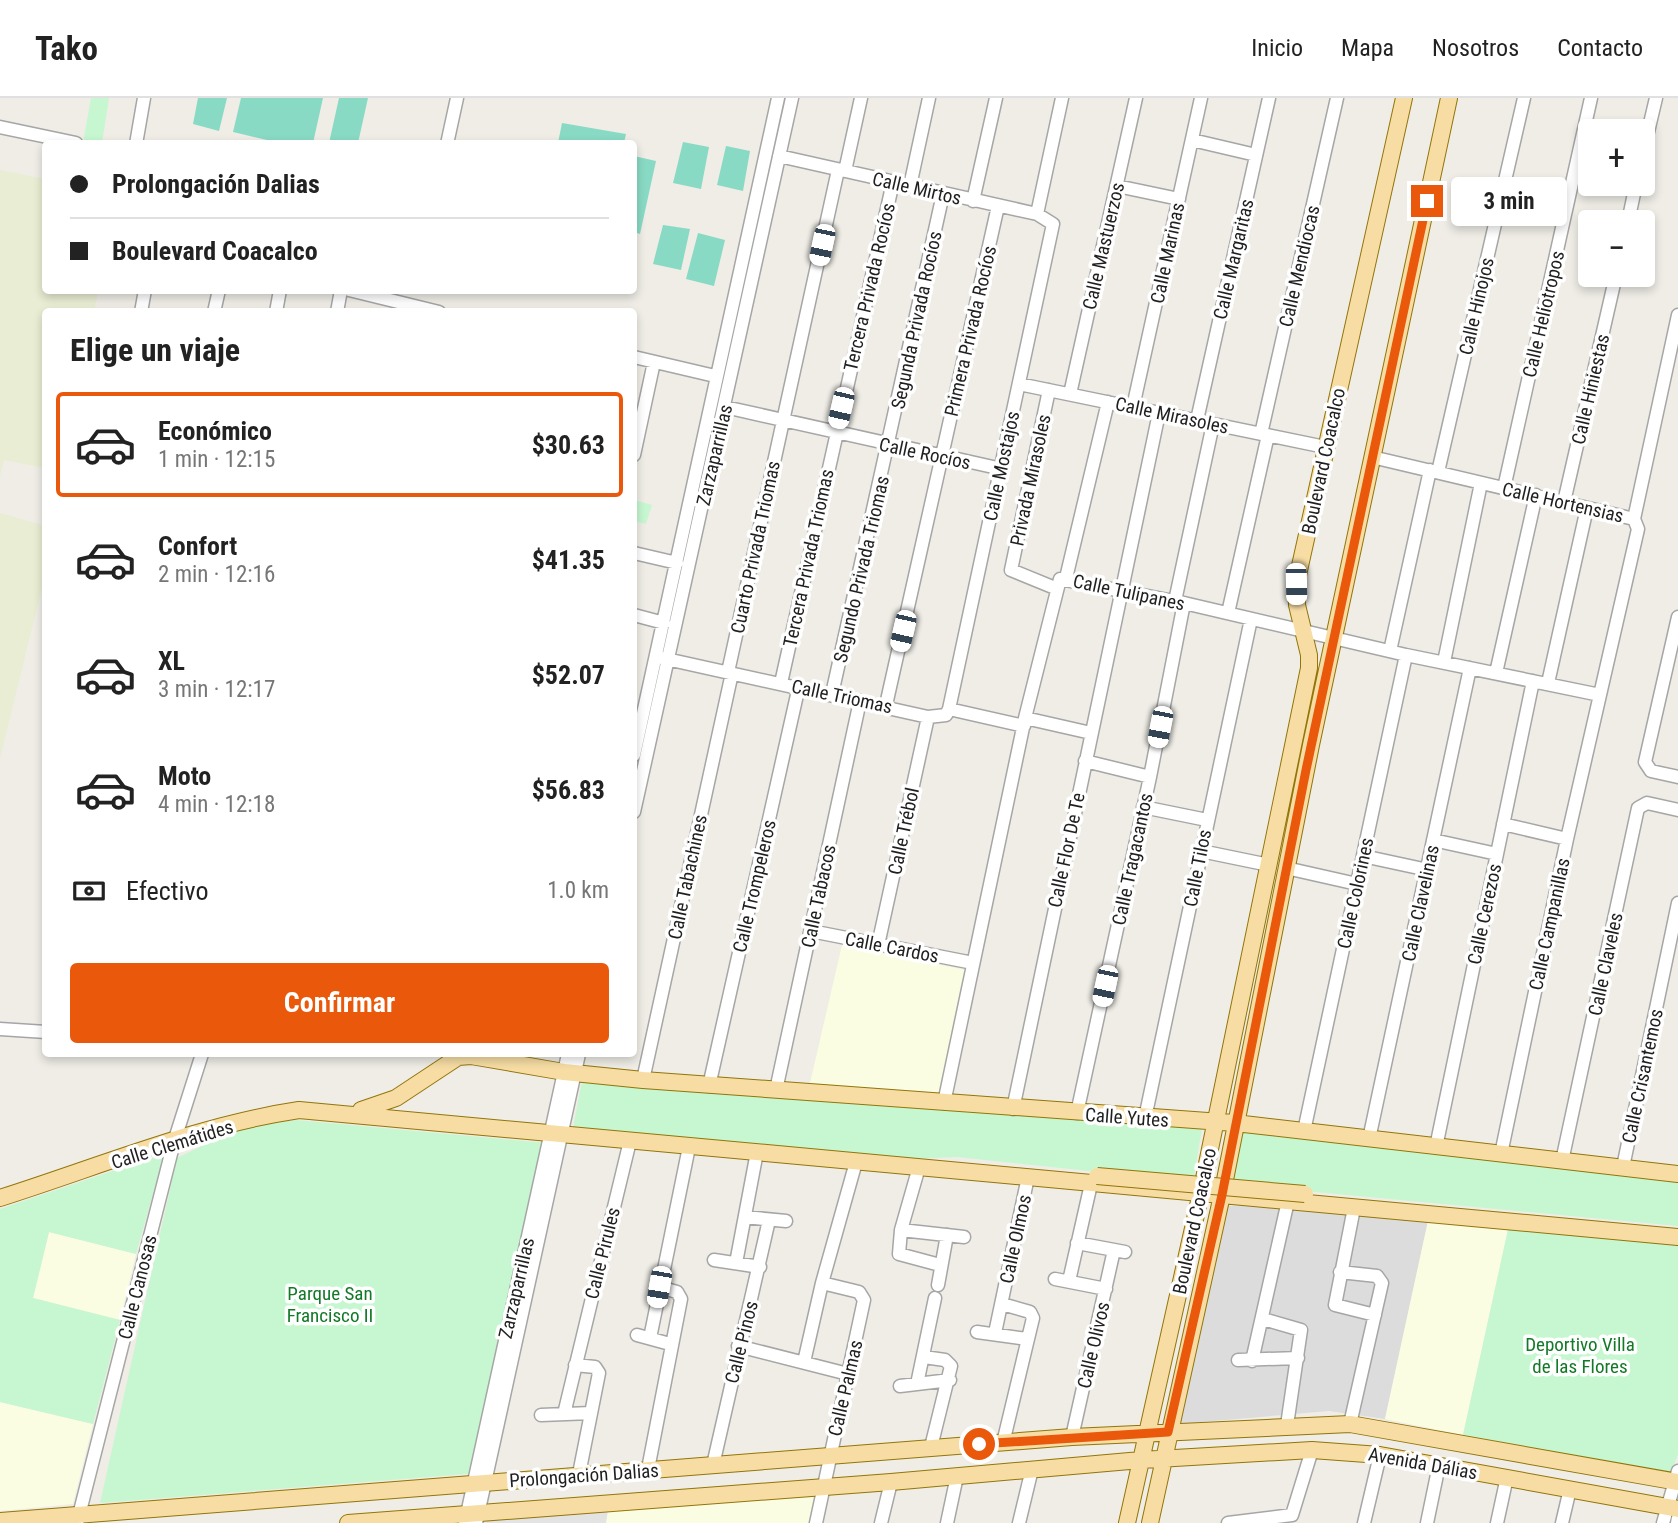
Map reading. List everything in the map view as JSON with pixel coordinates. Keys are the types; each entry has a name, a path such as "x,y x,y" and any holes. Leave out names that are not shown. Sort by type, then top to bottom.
{"main road":[{"name":"Boulevard Coacalco","path":"1127,1523 1201,1194 1309,668 1309,655 1301,632 1296,584 1404,98"},
{"name":"Boulevard Coacalco","path":"1150,1523 1222,1195 1286,867 1449,98"},
{"name":"Calle Clemátides","path":"348,1113 380,1106 396,1098 458,1057"},
{"name":"Calle Clemátides","path":"477,1057 569,1073"},
{"name":"Calle Yutes","path":"569,1073 1013,1109 1234,1123 1678,1174"},
{"name":"Calle Clemátides","path":"0,1198 174,1142 269,1115 299,1110 556,1134"},
{"path":"556,1134 1028,1177 1305,1194 1429,1205 1479,1217"},
{"path":"923,1167 992,1167 1201,1194 1678,1237"},
{"name":"Avenida Dálias","path":"1168,1432 1350,1424 1677,1478"},
{"name":"Prolongación Dalias","path":"0,1521 78,1518 579,1474 829,1457 931,1447 1168,1432"},
{"name":"Avenida Dálias","path":"1164,1458 1311,1450 1380,1455 1570,1489 1672,1516"},
{"name":"Prolongación Dalias","path":"348,1523 472,1518 1164,1458"}],"street":[{"path":"137,140 144,98"},
{"path":"448,140 457,98"},
{"name":"Zarzaparrillas","path":"638,776 662,658 664,622 715,376 778,98"},
{"name":"Zarzaparrillas","path":"637,745 662,658 725,407 792,98"},
{"name":"Cuarto Privada Triomas","path":"730,673 783,421 841,171 861,98"},
{"path":"910,186 929,98"},
{"path":"974,201 996,98"},
{"path":"1037,214 1062,98"},
{"name":"Calle Mastuerzos","path":"1070,394 1136,98"},
{"name":"Calle Marinas","path":"1133,407 1201,98"},
{"name":"Calle Margaritas","path":"1197,420 1269,98"},
{"name":"Calle Mendiocas","path":"1228,613 1337,98"},
{"name":"Calle Hinojos","path":"1390,651 1524,98"},
{"name":"Calle Heliotropos","path":"1504,488 1591,98"},
{"path":"1651,119 1656,98"},
{"path":"0,127 62,140"},
{"path":"1192,139 1256,155"},
{"name":"Calle Mirtos","path":"779,156 1037,214 1053,224"},
{"name":"Tercera Privada Rocíos","path":"836,433 892,182"},
{"path":"1117,186 1179,199"},
{"name":"Segunda Privada Rocíos","path":"889,445 943,194"},
{"name":"Primera Privada Rocíos","path":"886,705 998,206"},
{"name":"Calle Mostajos","path":"949,709 1053,224"},
{"name":"Calle Hiniestas","path":"1564,502 1613,287"},
{"path":"363,294 411,308"},
{"name":"Calle Hortensias","path":"1372,457 1634,519 1678,316"},
{"path":"637,358 715,376"},
{"path":"637,441 654,362"},
{"name":"Calle Mirasoles","path":"1019,384 1325,447"},
{"name":"Privada Mirasoles","path":"1049,390 1011,570 1055,588"},
{"path":"1066,578 1108,402"},
{"name":"Calle Rocíos","path":"725,407 1002,469"},
{"name":"Calle Flor De Te","path":"1013,1109 1159,413"},
{"name":"Calle Tragacantos","path":"1077,1113 1150,777 1179,602 1213,424"},
{"name":"Tercera Privada Triomas","path":"781,683 836,433"},
{"name":"Segundo Privada Triomas","path":"832,694 889,445"},
{"path":"1444,662 1481,483"},
{"path":"1496,673 1536,495"},
{"path":"1548,684 1587,508"},
{"name":"Calle Campanillas","path":"1501,1154 1567,839 1638,529 1634,519"},
{"path":"637,554 677,563"},
{"name":"Calle Tulipanes","path":"944,1103 1025,722 1055,588 1060,579 1066,578 1121,592 1179,602 1301,632 1600,695"},
{"path":"637,616 664,622"},
{"path":"1678,617 1645,762 1651,771 1678,777"},
{"name":"Calle Tilos","path":"1145,1118 1251,619"},
{"name":"Calle Colorines","path":"1304,1131 1406,655"},
{"name":"Calle Triomas","path":"662,658 886,705 928,717"},
{"name":"Calle Clavelinas","path":"1369,1139 1470,668"},
{"name":"Calle Tabachines","path":"643,1080 730,673"},
{"name":"Calle Cerezos","path":"1436,1146 1533,681"},
{"name":"Calle Trompeleros","path":"709,1086 799,686"},
{"name":"Calle Tabacos","path":"776,1090 860,701"},
{"path":"928,717 946,715 949,709 1091,733"},
{"name":"Calle Trébol","path":"878,946 928,717"},
{"path":"1085,761 1150,777"},
{"name":"Calle Claveles","path":"1562,1161 1638,808 1647,803 1678,810"},
{"path":"1143,807 1207,820"},
{"path":"1503,824 1567,839"},
{"path":"1433,840 1497,854"},
{"path":"1201,851 1269,865"},
{"path":"1363,856 1428,870"},
{"path":"1286,867 1357,884"},
{"name":"Calle Crisantemos","path":"1623,1167 1678,903"},
{"name":"Calle Cardos","path":"811,931 973,963"},
{"path":"0,1030 42,1032"},
{"name":"Calle Canosas","path":"78,1518 174,1142 201,1057"},
{"name":"Zarzaparrillas","path":"472,1518 569,1073 568,1057"},
{"name":"Zarzaparrillas","path":"569,1073 577,1057"},
{"name":"Calle Pirules","path":"564,1414 630,1141"},
{"path":"670,1344 643,1337 659,1287 688,1147"},
{"path":"736,1263 758,1152"},
{"path":"804,1363 822,1283 856,1162"},
{"path":"923,1167 901,1230 898,1249 902,1257 940,1265"},
{"name":"Calle Olmos","path":"1003,1443 1033,1315 1002,1304 1028,1177"},
{"path":"1069,1281 1094,1180"},
{"path":"1252,1361 1288,1201"},
{"path":"1354,1208 1335,1306 1375,1315"},
{"path":"745,1217 786,1222"},
{"name":"Calle Pinos","path":"713,1465 738,1346 760,1267 769,1220"},
{"path":"901,1230 964,1237"},
{"path":"917,1384 947,1235"},
{"path":"1077,1243 1119,1251 1106,1289"},
{"path":"714,1260 760,1267"},
{"path":"1340,1272 1382,1278 1350,1424"},
{"name":"Calle Olivos","path":"1055,1279 1106,1289 1072,1437"},
{"name":"Calle Palmas","path":"816,1523 863,1295 822,1283"},
{"path":"648,1469 680,1295 659,1287"},
{"path":"995,1333 1002,1304"},
{"path":"1263,1319 1301,1330 1287,1425"},
{"path":"977,1332 1027,1339"},
{"path":"738,1346 848,1374"},
{"path":"924,1357 950,1362 950,1380 931,1447"},
{"path":"1238,1360 1298,1358"},
{"path":"575,1365 598,1369 579,1474"},
{"path":"900,1386 950,1380"},
{"path":"541,1415 591,1413"},
{"path":"1228,1523 1292,1516 1311,1450"},
{"path":"1364,1523 1380,1455"},
{"path":"1427,1523 1439,1465"},
{"path":"1019,1523 1032,1469"},
{"path":"947,1523 957,1476"},
{"path":"1497,1523 1507,1477"},
{"path":"1672,1516 1677,1478"},
{"path":"881,1523 891,1482"},
{"path":"1562,1523 1570,1489"}],"shaded area":[{"path":"0,170 42,178 42,294 97,294 95,308 42,308 42,467 4,460 0,475"},
{"path":"0,513 42,525 42,587 0,758"},
{"path":"842,945 966,970 939,1093 810,1083"},
{"path":"1228,1206 1428,1221 1385,1419 1329,1411 1179,1424"},
{"path":"1428,1221 1509,1225 1463,1435 1385,1419"},
{"path":"49,1232 136,1254 120,1320 33,1298"},
{"path":"0,1402 93,1424 73,1504 0,1511"},
{"path":"817,1492 810,1523 486,1523 487,1519"},
{"path":"608,1510 606,1523 486,1523 487,1519"}],"green space":[{"path":"91,98 109,98 102,140 84,140"},
{"path":"198,98 227,98 219,131 193,124"},
{"path":"241,98 323,98 314,140 267,140 233,132"},
{"path":"339,98 368,98 359,140 330,140"},
{"path":"562,123 626,134 625,140 559,140"},
{"path":"683,142 709,147 701,189 673,183"},
{"path":"726,146 750,151 743,191 717,185"},
{"path":"637,157 656,161 640,234 637,233"},
{"path":"663,225 690,229 681,270 653,264"},
{"path":"698,233 725,240 714,286 686,279"},
{"path":"637,501 652,505 646,524 637,522"},
{"path":"582,1081 1202,1128 1193,1182 957,1157 906,1159 573,1128"},
{"name":"Parque San Francisco II","path":"296,1120 546,1143 479,1473 100,1503 177,1158 239,1128"},
{"path":"1240,1129 1678,1179 1678,1226 1230,1184"},
{"path":"160,1155 163,1158 136,1254 49,1232 33,1298 120,1320 93,1424 0,1402 0,1209"},
{"name":"Deportivo Villa de las Flores","path":"1509,1225 1678,1242 1678,1454 1671,1473 1463,1435"}],"route":[{"path":"979,1444 1168,1432 1222,1195 1234,1123 1311,745 1331,663 1427,201"}]}
